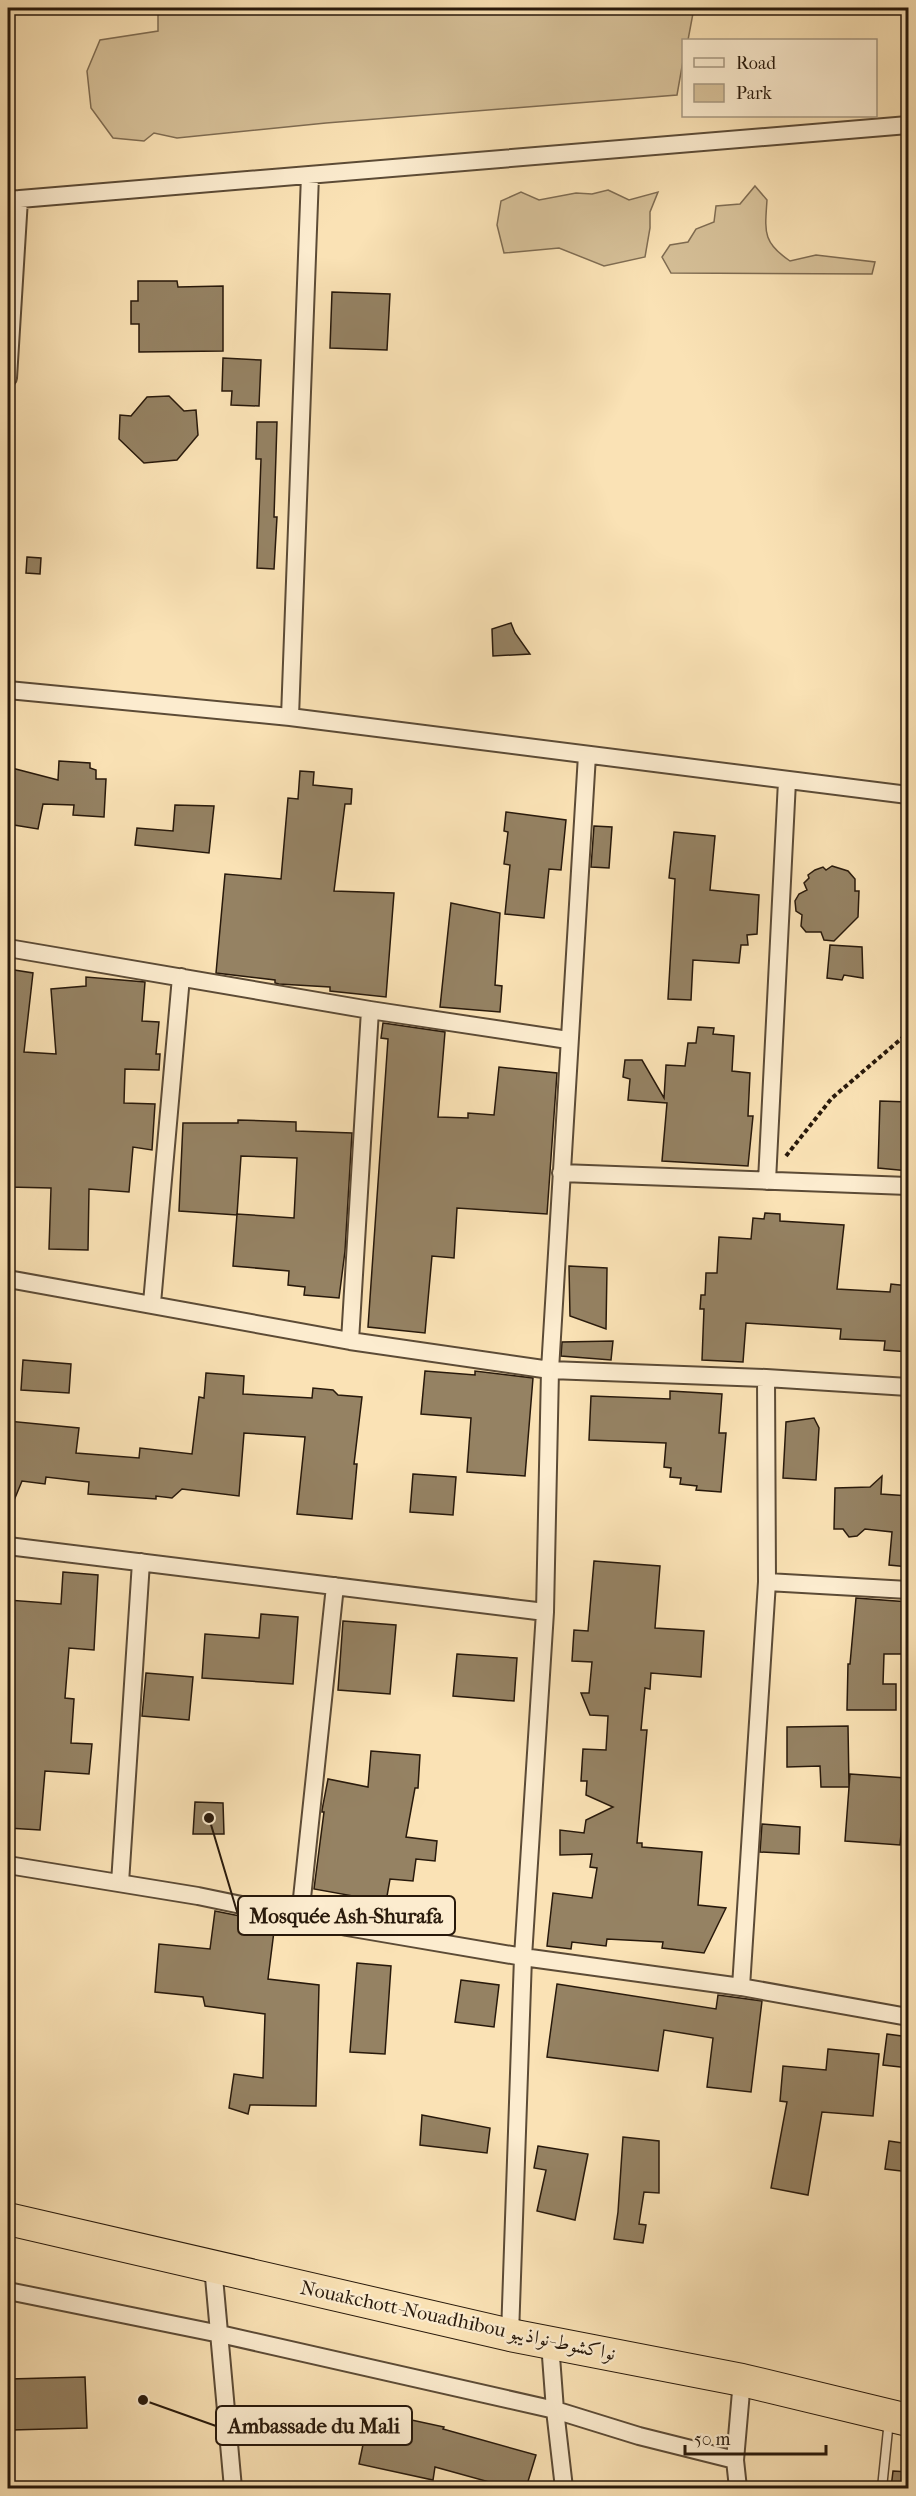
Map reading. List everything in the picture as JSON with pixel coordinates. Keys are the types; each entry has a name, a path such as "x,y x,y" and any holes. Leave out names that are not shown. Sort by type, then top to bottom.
{"highway":[{"name":"Nouakchott-Nouadhibou نواكشوط-نواذيبو","path":"8,2219 510,2335 742,2380 899,2418"}],"street":[{"path":"8,378 13,200 909,125"},
{"path":"290,717 310,175"},
{"path":"8,690 290,717 909,795"},
{"path":"510,2335 523,1957 545,1612 550,1370 568,1040 587,755"},
{"path":"767,1181 787,780"},
{"path":"8,948 370,1010 568,1040"},
{"path":"152,1304 181,977"},
{"path":"350,1341 370,1010"},
{"path":"561,1173 909,1186"},
{"path":"8,1279 350,1341 550,1370 766,1378 909,1387"},
{"path":"741,1987 767,1582 766,1378"},
{"path":"8,1546 545,1612"},
{"path":"120,1883 141,1562"},
{"path":"767,1582 909,1590"},
{"path":"300,1917 335,1586"},
{"path":"8,1865 198,1896 347,1928 523,1957 741,1987 909,2017"},
{"path":"213,2266 233,2488"},
{"path":"8,2291 220,2334 555,2410 639,2436 735,2460"},
{"path":"550,2343 564,2488"},
{"path":"738,2488 735,2460 742,2380"}],"lane":[{"path":"882,2488 899,2418"}],"path":[{"path":"767,1181 832,1098 909,1034"}],"green space":[{"path":"158,8 694,8 688,39 682,39 682,67 677,95 326,123 177,138 154,133 144,141 113,138 91,108 87,71 100,40 158,31"},
{"path":"755,186 767,200 766,228 770,242 790,261 816,255 875,262 872,274 671,273 662,257 670,245 688,242 696,229 714,222 716,206 740,204"},
{"path":"608,190 629,200 658,192 650,212 645,257 604,266 559,248 504,253 497,225 501,201 521,192 539,200"}],"building":[{"path":"138,281 177,281 178,287 223,286 223,351 139,352 139,324 131,324 131,301 138,301"},
{"path":"332,292 390,294 387,350 330,348"},
{"path":"223,358 261,360 259,406 231,405 232,391 222,391"},
{"path":"169,396 184,411 196,410 198,435 177,460 144,463 119,439 120,415 131,416 147,397"},
{"path":"257,422 277,422 274,517 277,517 274,569 257,568 261,459 256,459"},
{"path":"27,557 41,558 40,574 26,573"},
{"path":"511,623 515,633 530,654 493,656 492,629"},
{"path":"59,761 90,763 90,768 96,770 96,779 106,779 104,817 73,815 74,805 43,804 38,829 8,824 8,767 58,780"},
{"path":"300,771 314,772 313,785 352,789 351,804 345,804 334,891 394,893 386,997 330,991 330,987 279,984 275,983 275,980 216,973 225,874 281,879 288,798 298,799"},
{"path":"175,805 214,806 209,853 135,845 137,828 173,831"},
{"path":"506,812 566,820 561,870 549,869 544,918 505,914 510,865 504,864 508,832 504,831"},
{"path":"594,826 612,827 609,868 591,867"},
{"path":"674,832 715,836 710,890 759,895 757,934 747,935 748,945 741,945 739,963 693,960 691,1000 668,999 675,879 669,878"},
{"path":"832,866 848,871 855,879 855,891 859,891 858,917 834,941 824,940 821,932 806,932 801,926 802,915 796,911 795,901 799,894 807,890 804,883 809,878 808,875 823,867 826,870"},
{"path":"451,903 500,913 495,985 502,986 500,1012 440,1007"},
{"path":"830,945 862,947 863,978 844,975 842,980 827,978"},
{"path":"8,969 33,973 24,1052 56,1054 51,989 86,986 86,977 145,982 142,1021 159,1022 156,1054 160,1054 159,1070 125,1069 124,1103 155,1104 152,1150 133,1147 129,1192 89,1189 88,1250 49,1249 51,1188 8,1187"},
{"path":"383,1023 445,1032 438,1117 468,1118 468,1113 494,1115 499,1067 557,1073 547,1214 457,1208 454,1258 432,1256 425,1333 368,1327 388,1039 381,1038"},
{"path":"698,1027 714,1028 713,1034 734,1036 732,1071 750,1073 748,1116 753,1116 748,1166 662,1161 667,1103 628,1100 630,1079 623,1077 625,1060 642,1060 664,1098 666,1065 685,1066 688,1043 696,1043"},
{"path":"880,1101 909,1102 909,1171 878,1168"},
{"path":"238,1120 296,1122 296,1131 352,1133 345,1251 339,1298 304,1295 305,1287 288,1285 289,1271 233,1266 237,1215 179,1211 183,1123 238,1123","holes":["241,1156 297,1158 294,1218 237,1214"]},
{"path":"765,1213 780,1214 780,1221 844,1225 837,1289 890,1292 891,1284 909,1286 909,1352 884,1350 885,1341 840,1339 841,1329 746,1323 743,1362 702,1360 704,1309 700,1309 701,1295 705,1295 706,1273 717,1273 719,1237 751,1239 753,1218 764,1219"},
{"path":"569,1266 607,1268 606,1329 570,1316"},
{"path":"613,1341 611,1360 561,1356 562,1342"},
{"path":"23,1360 71,1364 69,1393 21,1390"},
{"path":"425,1371 475,1375 475,1371 533,1378 525,1476 467,1472 471,1418 421,1414"},
{"path":"206,1373 244,1376 243,1394 312,1398 313,1388 333,1390 338,1395 362,1397 354,1464 357,1464 352,1519 297,1514 305,1437 244,1433 239,1496 182,1489 172,1498 156,1496 156,1499 88,1494 89,1482 46,1477 45,1484 22,1481 8,1515 8,1421 79,1428 76,1453 139,1458 140,1448 192,1454 199,1397 204,1398"},
{"path":"670,1391 722,1394 719,1433 726,1433 721,1492 696,1490 697,1486 680,1484 681,1478 670,1477 671,1468 664,1467 666,1443 589,1440 591,1396 670,1399"},
{"path":"814,1418 819,1428 816,1480 783,1478 786,1422"},
{"path":"413,1474 456,1477 453,1515 410,1512"},
{"path":"882,1476 881,1494 909,1496 909,1567 889,1565 892,1532 865,1529 857,1536 849,1537 843,1529 834,1529 835,1488 870,1487"},
{"path":"594,1561 660,1566 655,1628 704,1631 701,1677 651,1673 650,1689 645,1688 641,1730 647,1730 637,1843 642,1843 642,1847 702,1852 698,1905 726,1908 704,1953 662,1948 663,1942 607,1939 606,1946 572,1942 571,1949 547,1946 553,1893 592,1898 597,1868 590,1867 592,1854 560,1855 560,1830 584,1833 586,1820 613,1807 586,1795 587,1781 581,1781 583,1749 606,1750 608,1716 590,1715 581,1693 589,1693 592,1662 572,1661 574,1630 588,1631"},
{"path":"63,1572 98,1575 94,1650 69,1648 65,1698 74,1699 71,1743 92,1744 89,1774 45,1771 40,1830 8,1828 8,1600 61,1604"},
{"path":"856,1598 909,1602 909,1654 884,1654 883,1684 896,1684 896,1710 847,1710 848,1664 850,1664"},
{"path":"261,1614 298,1617 293,1684 202,1678 205,1634 259,1638"},
{"path":"343,1621 396,1625 390,1694 338,1690"},
{"path":"457,1654 517,1658 514,1701 453,1696"},
{"path":"146,1673 193,1677 189,1720 142,1716"},
{"path":"848,1726 849,1787 821,1787 820,1766 787,1767 787,1727"},
{"path":"371,1751 420,1755 418,1788 415,1788 406,1837 437,1841 435,1861 416,1859 413,1881 390,1879 386,1902 314,1889 324,1812 322,1810 328,1779 368,1787"},
{"path":"850,1774 906,1778 900,1845 845,1841"},
{"path":"195,1802 223,1803 224,1834 193,1834"},
{"path":"762,1824 800,1827 799,1854 760,1852"},
{"path":"215,1911 275,1923 268,1979 319,1985 316,2106 250,2105 248,2114 229,2108 234,2074 263,2078 265,2014 205,2006 203,1997 155,1992 159,1944 210,1949"},
{"path":"357,1963 391,1966 385,2054 350,2052"},
{"path":"461,1980 499,1985 494,2027 455,2022"},
{"path":"557,1984 716,2009 718,1995 762,2001 751,2092 707,2087 713,2038 664,2030 658,2071 547,2057"},
{"path":"887,2034 909,2037 909,2068 883,2065"},
{"path":"828,2049 879,2054 873,2116 822,2112 808,2195 771,2188 787,2102 780,2101 783,2066 826,2070"},
{"path":"422,2115 490,2128 487,2153 420,2145"},
{"path":"623,2137 659,2141 659,2193 644,2192 639,2224 646,2225 643,2243 614,2239"},
{"path":"889,2141 909,2144 909,2172 885,2169"},
{"path":"538,2146 588,2154 575,2220 537,2211 546,2170 534,2168"},
{"path":"85,2377 87,2428 11,2430 9,2379"},
{"path":"370,2411 444,2427 443,2429 536,2455 526,2488 511,2488 435,2467 433,2480 359,2464"},
{"path":"893,2471 909,2472 909,2488 891,2488"}],"place":[{"name":"Mosquée Ash-Shurafa","path":"209,1818"},
{"name":"Ambassade du Mali","path":"143,2400"}]}
